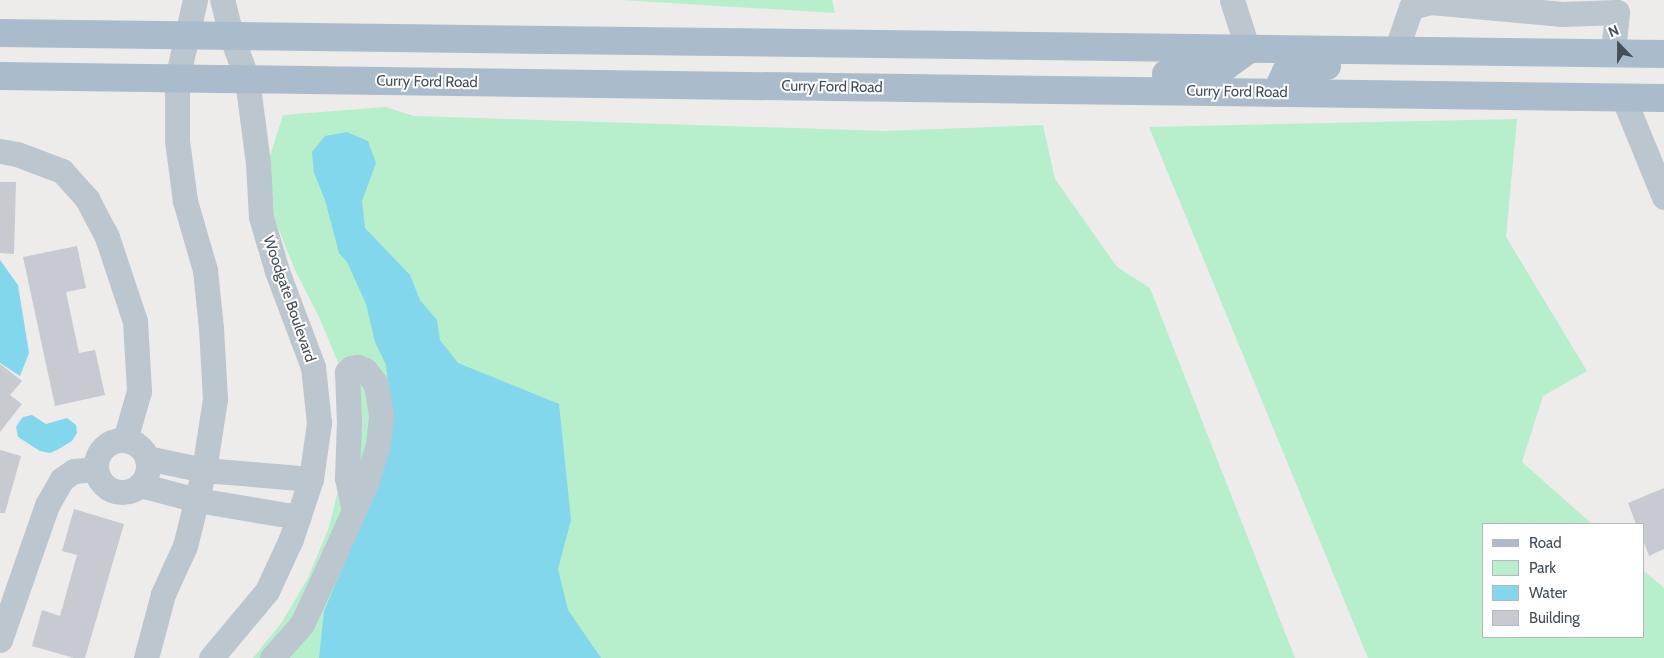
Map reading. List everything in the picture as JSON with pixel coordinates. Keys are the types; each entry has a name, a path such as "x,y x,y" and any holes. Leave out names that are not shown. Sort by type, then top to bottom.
{"main road":[{"path":"0,33 1664,54"},
{"path":"749,86 797,71 1197,74 1226,66 1248,50"},
{"path":"1276,93 1286,72 1298,66 1657,68 1664,66"},
{"name":"Curry Ford Road","path":"0,76 1664,98"}],"street":[{"path":"146,658 163,594 185,546 204,470 215,399 205,270 185,201 177,140 178,79 195,0"},
{"name":"Woodgate Boulevard","path":"211,658 267,590 299,517 311,479 319,423 313,367 277,271 261,217 258,163 247,79 230,35 222,0"},
{"path":"1232,0 1248,50"},
{"path":"1396,51 1411,7 1431,2 1562,14 1617,12 1613,53"},
{"path":"1622,97 1664,197"},
{"path":"0,152 17,154 62,171 87,199 107,237 134,321 139,391 125,440"},
{"path":"117,440 125,440 139,446 147,458 147,473 140,485 125,492 109,490 97,477 95,461 103,447 117,440"},
{"path":"147,458 204,470 311,479"},
{"path":"0,640 46,505 62,479 74,471 95,469"},
{"path":"140,485 197,500 299,517"},
{"path":"272,658 302,624 354,510"}],"green space":[{"path":"622,0 832,0 835,13"},
{"path":"386,107 413,116 884,131 1043,125 1055,179 1117,267 1150,288 1295,658 253,658 282,622 308,578 329,527 343,470 342,372 320,319 295,270 275,220 269,159 283,115"},
{"path":"1517,119 1506,237 1587,371 1543,396 1522,462 1591,523 1482,523 1482,638 1644,638 1644,571 1664,588 1664,658 1368,658 1149,127"}],"water":[{"path":"347,132 368,141 376,163 362,201 365,228 410,275 420,300 437,320 440,340 458,363 559,404 571,520 558,569 568,610 601,658 319,658 324,611 383,472 391,413 386,365 375,342 366,304 347,262 339,253 325,200 314,173 312,152 325,136"},
{"path":"0,260 18,285 29,353 20,376 0,363"},
{"path":"32,415 46,424 67,418 76,425 77,433 72,441 57,450 50,453 40,451 18,437 16,427 19,422 23,417"}],"building":[{"path":"0,182 16,182 14,254 0,253"},
{"path":"77,246 86,288 66,292 79,353 95,350 105,395 55,406 23,257"},
{"path":"0,364 22,381 10,395 22,404 0,432"},
{"path":"0,450 21,456 5,513 0,513"},
{"path":"1664,488 1664,549 1649,556 1644,543 1644,523 1636,523 1628,503"},
{"path":"74,509 124,524 85,658 74,658 32,646 42,610 60,616 77,555 62,551"}]}
